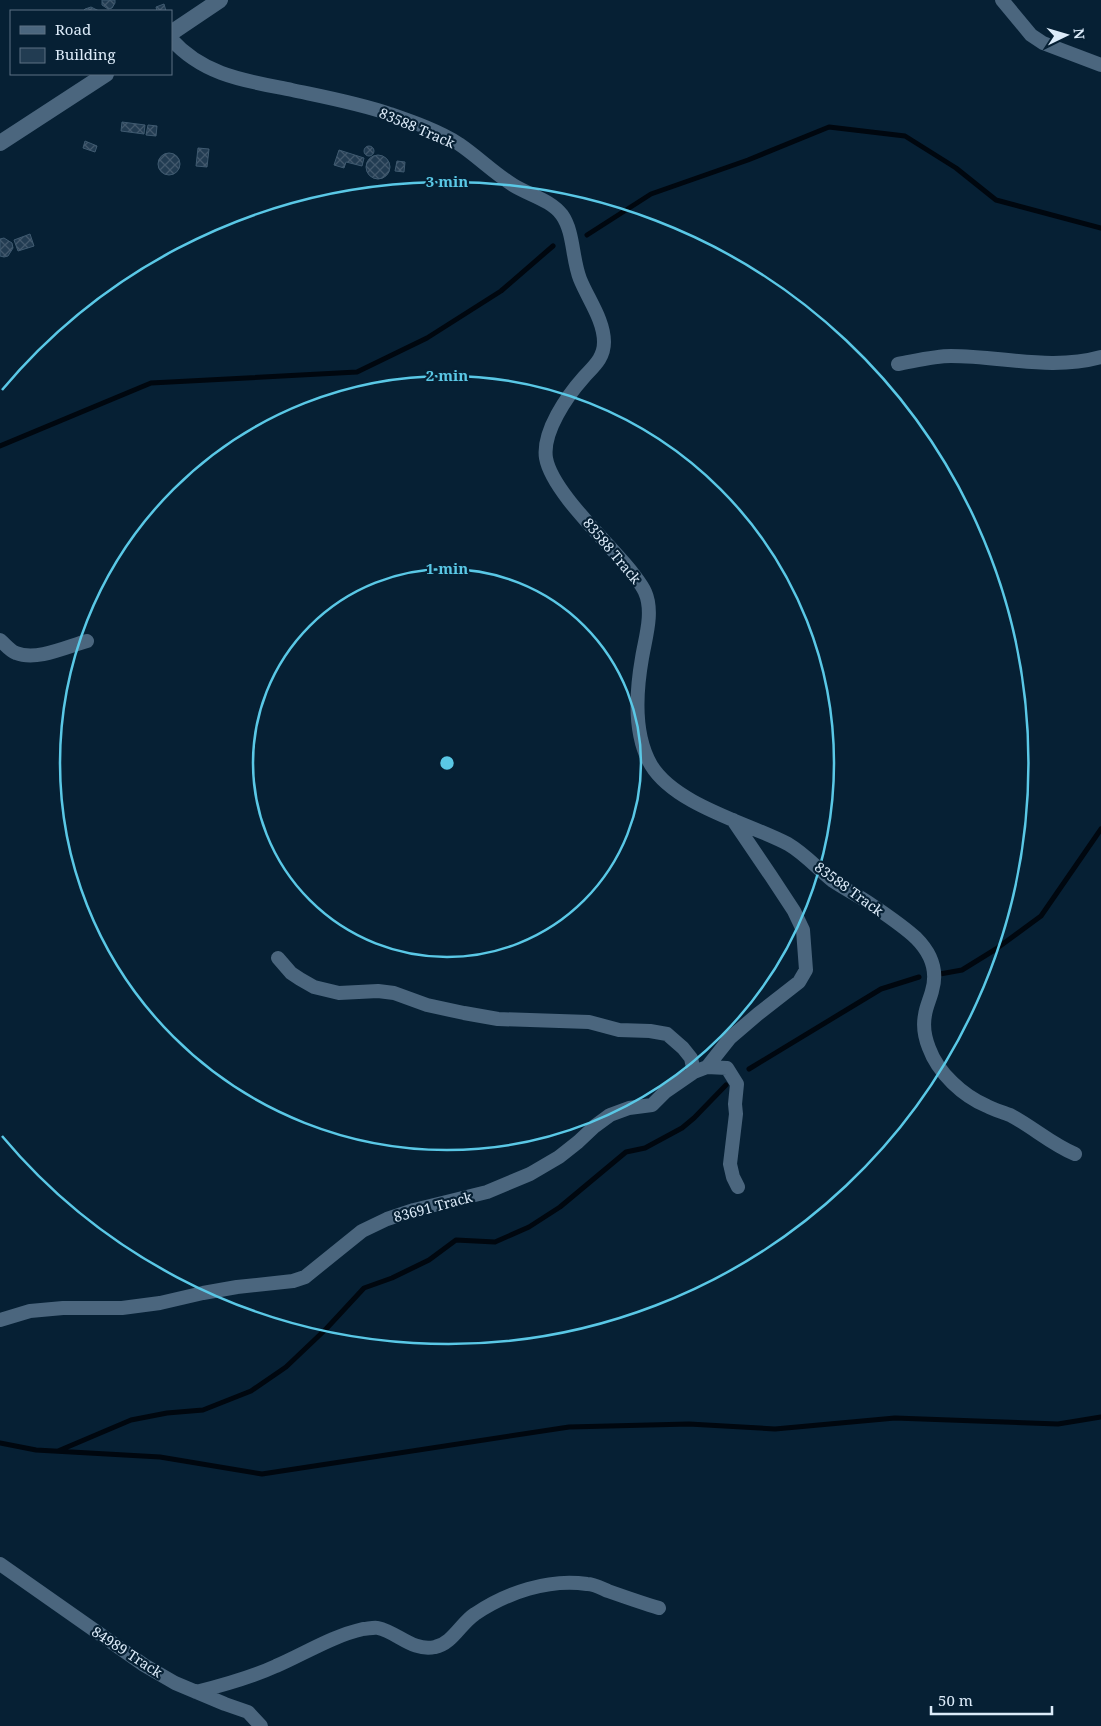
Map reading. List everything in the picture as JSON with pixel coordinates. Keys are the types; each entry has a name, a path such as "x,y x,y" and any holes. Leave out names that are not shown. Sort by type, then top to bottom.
{"street":[{"path":"172,32 220,0"},
{"path":"1002,0 1030,35 1043,44 1101,65"},
{"name":"83588 Track","path":"172,40 183,52 208,68 241,80 336,99 389,114 438,133 460,145 487,167 516,186 560,211 568,225 572,254 579,278 602,327 604,342 602,355 582,378 560,412 546,440 546,456 551,474 561,490 623,561 646,593 648,601 646,633 636,702 641,735 652,766 666,782 682,794 733,820 789,845 833,880 866,901 921,943 931,957 935,971 934,985 925,1013 925,1031 929,1049 937,1063 950,1080 966,1095 983,1105 1009,1114 1043,1135 1058,1147 1075,1154"},
{"path":"0,143 104,75"},
{"path":"898,364 950,356 1054,364 1089,361 1101,357"},
{"path":"0,640 14,652 27,655 50,652 87,641"},
{"name":"83691 Track","path":"0,1320 38,1310 122,1308 160,1303 237,1287 293,1281 305,1277 362,1231 387,1219 414,1210 487,1192 530,1174 559,1157 610,1115 629,1108 652,1104 665,1092 700,1070 730,1038 799,982 806,970 803,930 772,876 733,820"},
{"path":"278,958 291,973 300,979 314,987 339,993 378,991 394,993 427,1005 489,1018 589,1022 618,1030 650,1031 667,1034 683,1048 700,1070 727,1068 737,1084 736,1114 730,1164 738,1187"},
{"name":"84989 Track","path":"0,1564 144,1665 175,1683 248,1712 261,1726"},
{"path":"196,1692 234,1683 276,1666 328,1641 377,1627 410,1644 423,1648 435,1648 448,1641 469,1618 486,1606 538,1586 561,1583 588,1584 659,1608"}],"building":[{"path":"102,0 115,0 115,3 112,8 108,9 102,5"},
{"path":"164,4 166,10 157,10 156,7"},
{"path":"91,7 97,10 84,10"},
{"path":"122,122 145,125 144,134 121,131"},
{"path":"148,125 157,126 156,136 146,135"},
{"path":"85,141 97,146 95,152 83,148"},
{"path":"367,146 371,146 374,151 373,155 367,156 364,153 364,149"},
{"path":"198,148 209,149 207,167 196,166"},
{"path":"339,150 364,158 362,166 346,162 344,168 334,165"},
{"path":"169,153 177,156 180,164 177,172 169,175 161,172 158,164 161,156"},
{"path":"378,155 386,159 390,167 386,175 378,179 370,175 366,167 370,159"},
{"path":"397,161 405,162 404,172 395,171"},
{"path":"30,234 34,246 18,251 14,240"},
{"path":"4,238 12,243 13,248 8,256 4,257 0,256 0,239"}],"waterway":[{"path":"587,235 651,194 748,160 829,127 905,136 956,168 996,200 1101,228"},
{"path":"0,446 151,383 357,372 427,338 501,291 553,246"},
{"path":"940,974 962,970 996,949 1041,916 1101,829"},
{"path":"749,1069 881,989 919,977"},
{"path":"58,1451 131,1420 167,1413 203,1410 251,1391 286,1367 326,1329 364,1288 392,1278 429,1260 456,1240 495,1242 529,1227 560,1207 626,1152 645,1148 682,1128 726,1085"},
{"path":"0,1443 36,1450 160,1457 262,1474 569,1427 689,1424 775,1429 895,1418 1058,1424 1101,1417"}]}
